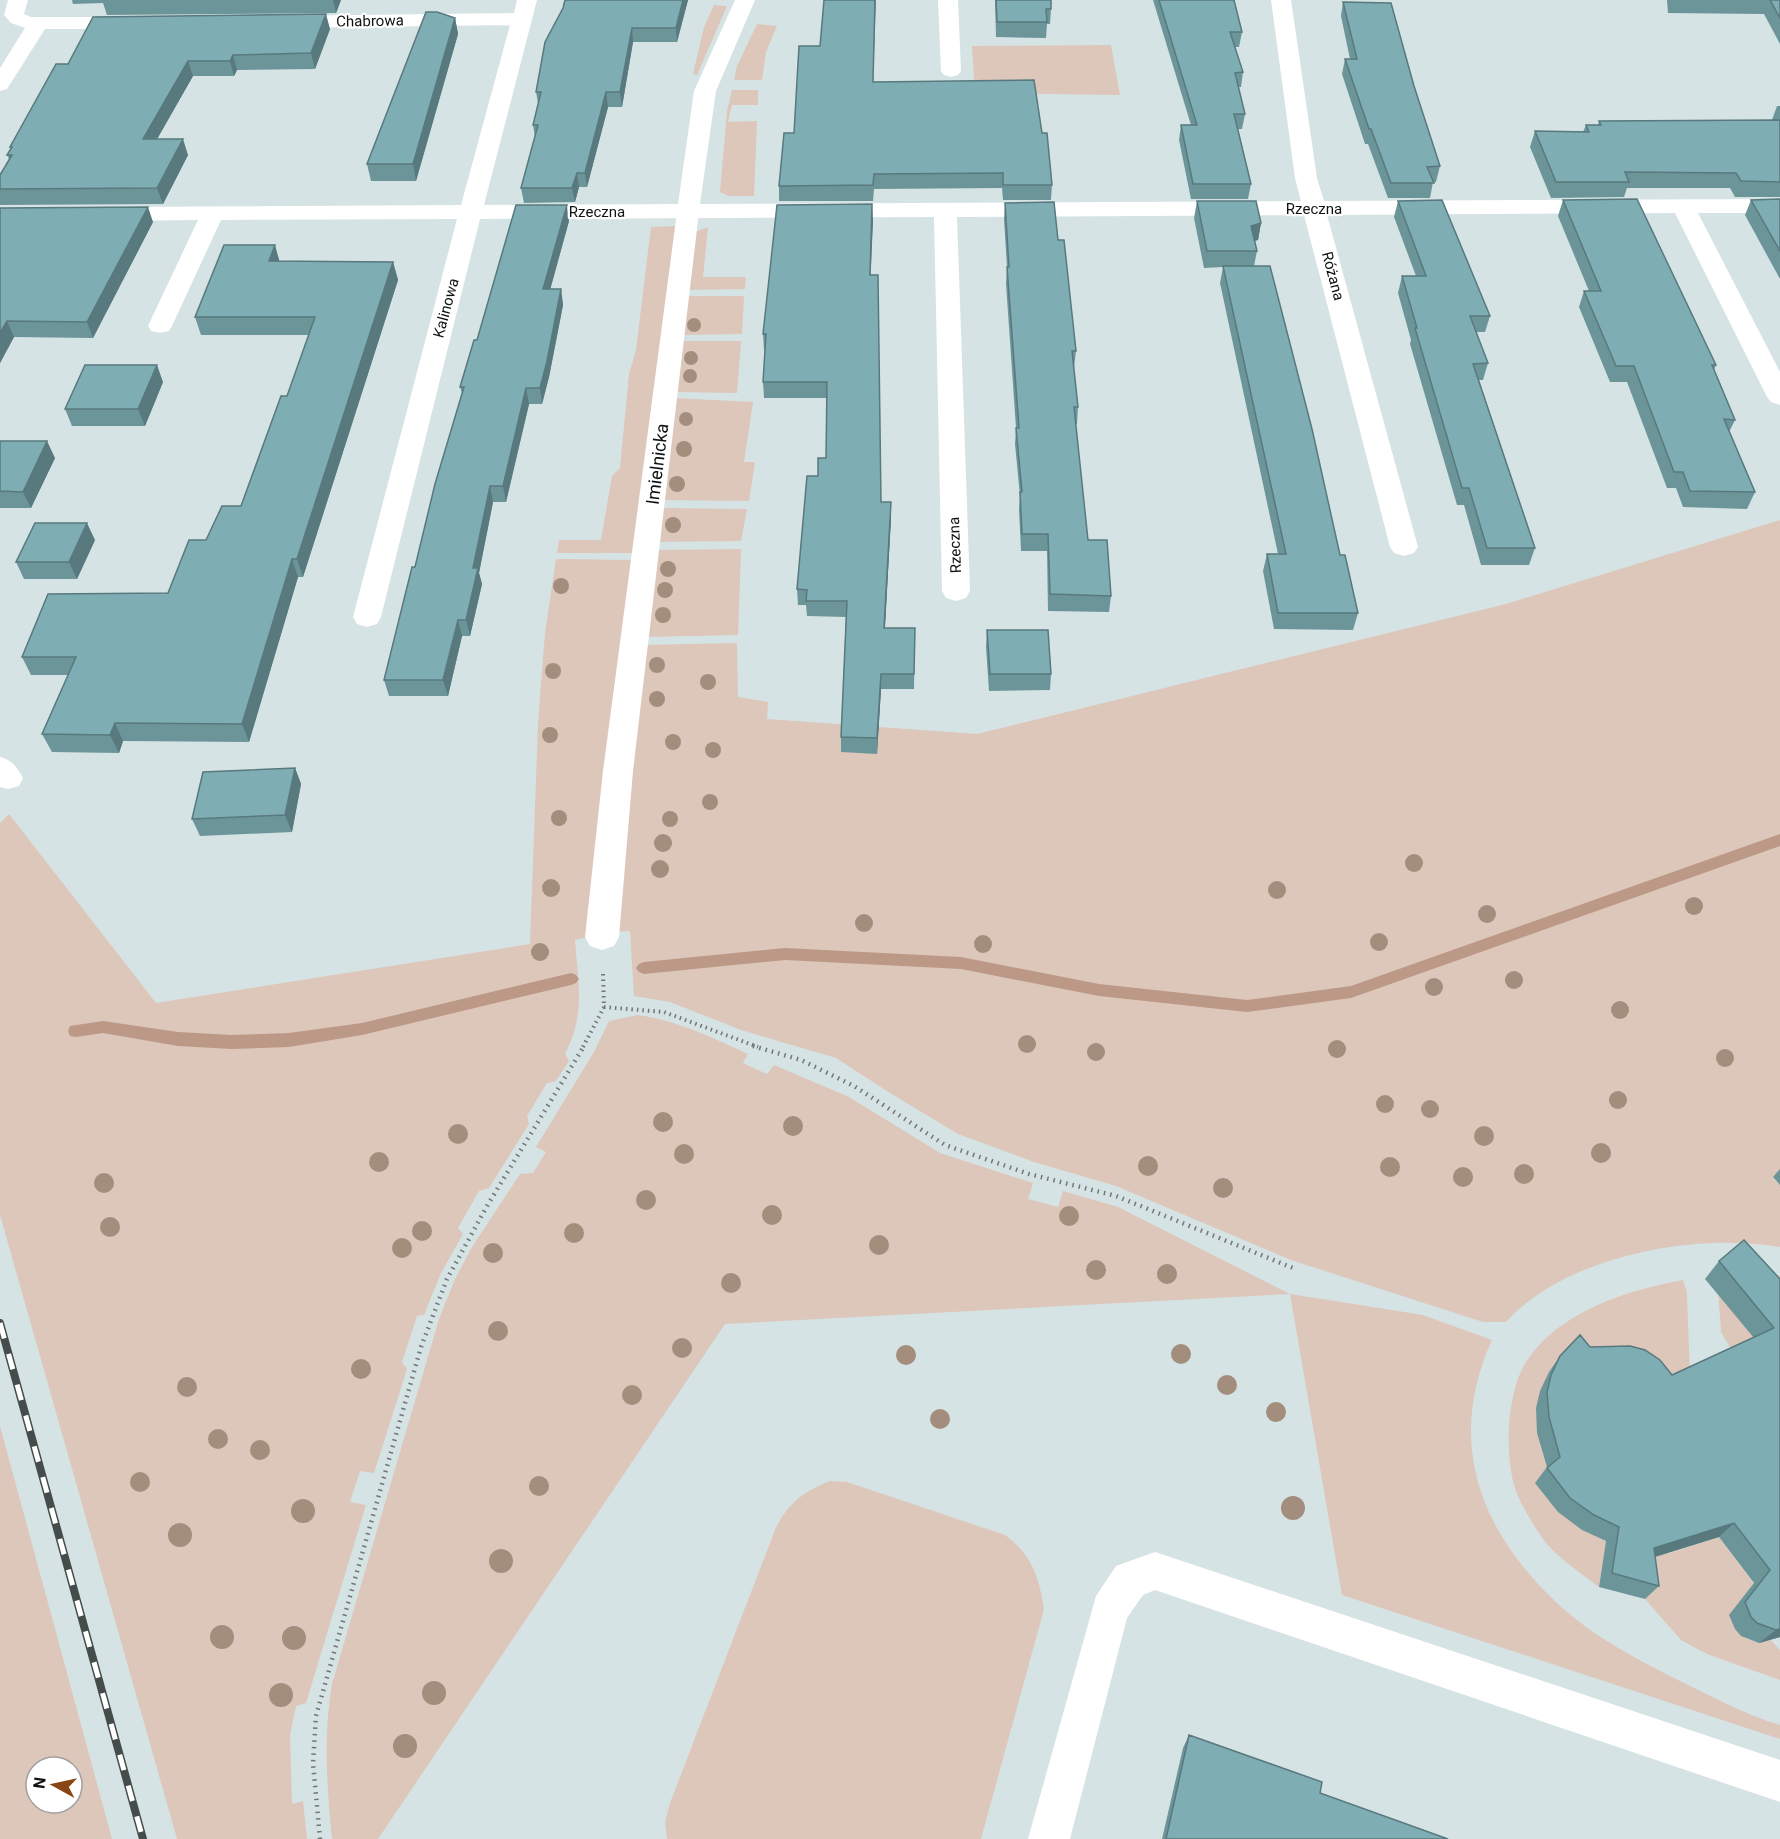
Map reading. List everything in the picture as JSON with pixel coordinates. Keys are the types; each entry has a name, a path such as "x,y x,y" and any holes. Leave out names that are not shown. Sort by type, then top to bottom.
{"street":[{"path":"18,0 14,12 15,17 38,24 148,23"},
{"name":"Imielnicka","path":"602,937 618,771 705,91 745,0"},
{"path":"948,0 951,71"},
{"name":"Różana","path":"1281,0 1306,178 1404,547"},
{"name":"Chabrowa","path":"265,22 525,10"},
{"name":"Kalinowa","path":"367,617 525,10"},
{"path":"0,85 38,24"},
{"name":"Rzeczna","path":"88,214 1780,206"},
{"path":"1683,207 1780,397"},
{"name":"Rzeczna","path":"945,211 956,591"},
{"path":"160,326 212,214"}],"lane":[{"path":"1049,1839 1110,1610 1130,1580 1155,1571 1780,1781"}],"path":[{"path":"320,1839 313,1763 316,1716 421,1347 447,1278 487,1206 573,1065 604,1007 602,937"},
{"path":"604,1007 664,1012 744,1043 801,1060 854,1086 945,1145 1029,1174 1116,1196 1293,1269"}],"shaded area":[{"path":"714,5 727,6 697,75 693,74 704,27"},
{"path":"757,24 777,26 766,52 762,80 734,80 737,66"},
{"path":"1111,45 1120,95 975,93 972,46"},
{"path":"732,90 758,90 758,105 732,105 728,122 757,121 754,196 729,196 720,192 727,111"},
{"path":"677,226 633,553 557,553 559,540 601,540 612,476 620,468 629,374 636,350 651,227"},
{"path":"708,227 703,277 746,277 745,289 686,290 693,233"},
{"path":"685,296 744,296 742,334 680,335"},
{"path":"679,341 741,341 737,393 674,392"},
{"path":"674,398 753,402 744,462 755,462 749,501 659,500"},
{"path":"659,508 747,509 741,541 654,542"},
{"path":"1780,520 1780,1174 1773,1178 1780,1185 1780,1247 1746,1243 1710,1243 1633,1254 1596,1265 1562,1280 1531,1299 1506,1322 1483,1322 1291,1260 1116,1186 1034,1162 958,1134 836,1058 741,1030 670,1002 634,996 630,931 615,932 642,645 737,643 738,697 768,702 767,719 977,734 1506,604"},
{"path":"741,549 738,635 643,637 653,550"},
{"path":"556,559 632,560 592,936 575,940 579,998 576,1025 565,1054 569,1061 556,1081 547,1083 527,1116 529,1124 489,1188 479,1191 458,1228 463,1234 441,1273 424,1315 417,1316 402,1362 407,1369 374,1473 360,1471 350,1502 366,1505 306,1703 296,1706 290,1735 292,1804 303,1801 307,1839 177,1839 0,1215 0,823 9,814 156,1003 530,944 538,723 545,633"},
{"path":"637,1015 680,1025 721,1041 748,1054 743,1063 767,1074 774,1065 849,1097 940,1153 1033,1183 1028,1199 1058,1207 1063,1191 1118,1207 1290,1294 725,1324 378,1839 332,1839 327,1781 327,1742 332,1684 439,1319 455,1279 472,1247 520,1174 533,1173 546,1152 536,1147 594,1052 609,1021"},
{"path":"1772,1274 1780,1276 1780,1304 1760,1345 1735,1356 1721,1332 1718,1289"},
{"path":"1683,1280 1687,1293 1690,1377 1582,1530 1606,1541 1599,1587 1546,1543 1518,1496 1513,1482 1509,1446 1509,1426 1515,1388 1528,1359 1558,1328 1597,1305 1640,1290"},
{"path":"1290,1294 1423,1315 1492,1340 1478,1377 1472,1413 1472,1448 1478,1482 1490,1514 1507,1545 1530,1575 1557,1603 1586,1627 1667,1675 1743,1711 1780,1725 1780,1739 1342,1595"},
{"path":"0,1426 112,1839 0,1839"},
{"path":"830,1481 847,1482 1005,1535 1022,1550 1037,1577 1044,1609 981,1839 667,1839 665,1822 670,1803 775,1530 785,1513 797,1500 812,1489"},
{"path":"1719,1537 1757,1588 1734,1609 1731,1619 1734,1626 1746,1638 1757,1642 1771,1640 1780,1650 1780,1680 1707,1654 1681,1640 1645,1599 1639,1550 1670,1553"}],"building":[{"path":"565,0 683,0 676,28 632,28 620,92 606,92 585,173 577,173 572,188 521,188 538,125 533,125 541,92 536,92 545,42"},
{"path":"824,0 875,0 873,82 1034,80 1042,133 1047,133 1052,185 1003,185 1003,173 874,174 873,185 779,186 784,133 794,133 799,46 820,46"},
{"path":"996,0 1051,0 1051,9 1046,9 1047,22 997,22"},
{"path":"1159,0 1234,0 1242,32 1230,32 1243,72 1235,73 1245,114 1234,114 1251,184 1193,184 1181,125 1197,125"},
{"path":"1770,0 1780,0 1780,18"},
{"path":"1343,2 1391,3 1414,86 1440,166 1427,167 1434,183 1391,183 1371,129 1369,129 1345,59 1357,59"},
{"path":"426,12 437,12 455,18 413,164 367,164"},
{"path":"326,14 311,53 233,55 230,61 188,61 143,139 183,139 157,188 0,189 0,175 12,155 7,155 12,147 10,147 56,64 68,64 93,17"},
{"path":"1780,120 1780,182 1741,181 1736,173 1625,172 1629,182 1556,182 1535,131 1589,132 1586,125 1601,125 1599,121"},
{"path":"1637,199 1716,365 1712,365 1735,420 1724,419 1755,492 1690,491 1683,472 1674,472 1634,366 1616,366 1584,291 1601,291 1563,200"},
{"path":"1780,199 1780,251 1751,200"},
{"path":"1442,200 1490,316 1470,316 1488,363 1473,364 1535,548 1487,548 1469,488 1462,488 1415,328 1417,328 1402,276 1426,276 1398,201"},
{"path":"1197,201 1256,201 1261,223 1251,226 1257,251 1207,251"},
{"path":"1054,202 1058,240 1064,240 1076,351 1072,351 1078,407 1074,407 1088,540 1107,540 1111,596 1050,594 1048,534 1022,534 1020,492 1022,492 1016,428 1019,428 1007,267 1009,267 1005,203"},
{"path":"872,204 870,275 878,275 881,502 891,502 884,628 915,628 914,674 881,674 877,738 841,737 847,601 806,601 807,590 797,589 807,476 818,476 818,458 826,458 827,382 763,382 766,334 763,334 777,205"},
{"path":"516,205 567,205 543,289 561,289 540,388 526,388 503,486 490,486 473,568 478,568 466,620 458,620 443,680 384,680 412,567 415,567 435,484 464,387 460,387 474,340 477,340"},
{"path":"148,207 87,322 7,321 0,333 0,208"},
{"path":"224,245 275,245 269,261 393,262 297,559 292,559 242,724 115,723 110,735 42,734 76,657 22,657 48,594 168,593 189,540 206,540 222,506 241,506 281,396 287,396 315,317 195,317"},
{"path":"1223,266 1270,266 1312,429 1340,555 1345,555 1358,613 1278,613 1267,554 1286,554"},
{"path":"85,365 157,365 138,409 65,409"},
{"path":"0,441 47,441 23,492 0,491"},
{"path":"35,523 87,523 69,562 16,562"},
{"path":"987,630 1048,630 1051,674 990,674"},
{"path":"295,768 285,815 192,819 203,772"},
{"path":"1744,1240 1780,1279 1780,1629 1776,1630 1757,1623 1751,1617 1745,1602 1770,1570 1734,1523 1654,1548 1659,1586 1612,1573 1619,1527 1594,1515 1570,1498 1547,1468 1560,1457 1549,1417 1547,1392 1551,1375 1560,1356 1580,1335 1590,1347 1630,1346 1645,1350 1660,1360 1672,1375 1774,1328 1719,1261"},
{"path":"1189,1735 1322,1782 1320,1793 1448,1839 1166,1839"}],"waterway":[{"path":"644,968 785,954 961,963 1099,990 1247,1006 1351,992 1780,840"},
{"path":"76,1031 103,1027 178,1039 232,1042 289,1040 362,1029 571,979"}],"railway":[{"path":"0,1323 143,1839"}]}
